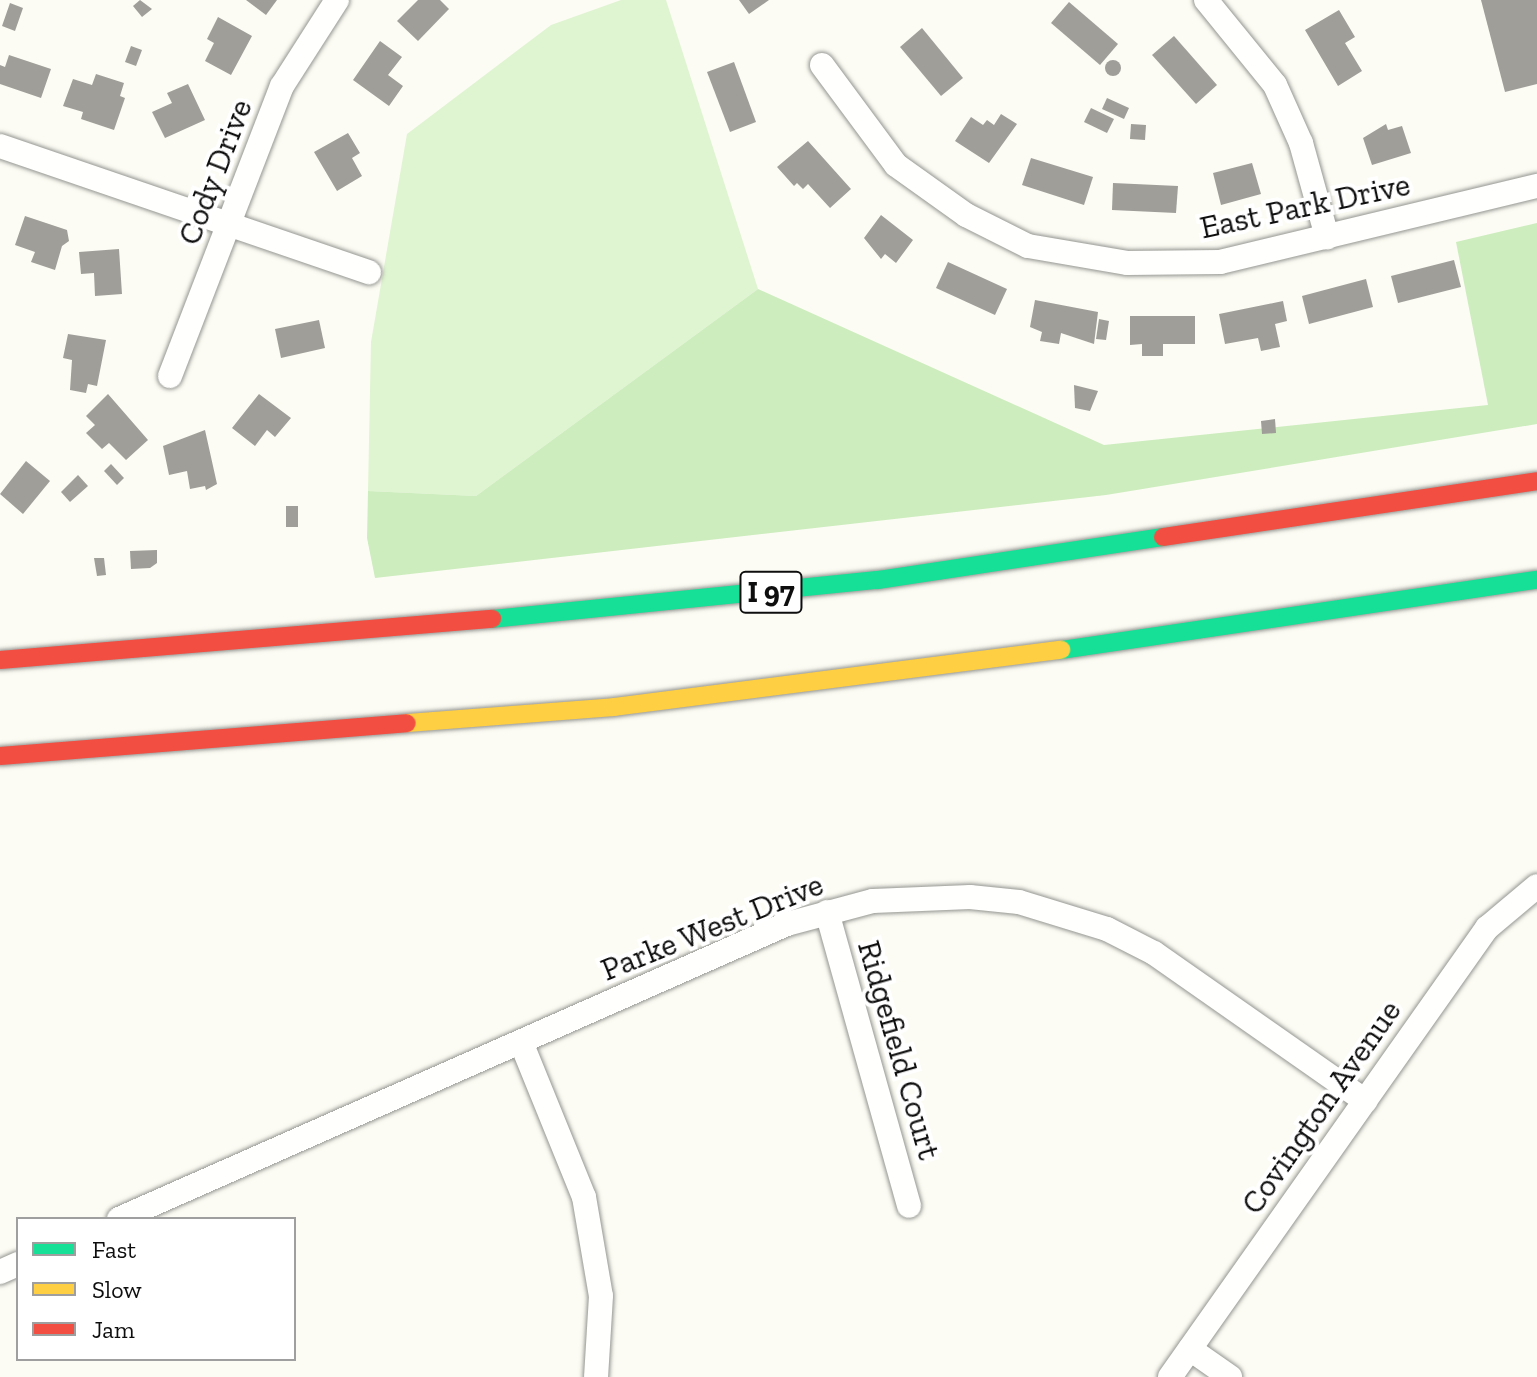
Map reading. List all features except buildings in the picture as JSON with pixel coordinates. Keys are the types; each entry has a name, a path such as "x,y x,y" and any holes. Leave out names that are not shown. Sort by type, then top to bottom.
{"highway":[{"name":"I 97","path":"0,660 377,632 878,580 1537,481"},
{"path":"0,756 321,734 660,702 905,673 1537,580"}],"street":[{"name":"Cody Drive","path":"170,376 282,86 337,0"},
{"path":"1206,0 1275,85 1301,143 1327,237"},
{"name":"East Park Drive","path":"822,65 896,165 966,215 1028,246 1127,263 1220,262 1537,186"},
{"path":"0,146 369,272"},
{"name":"Covington Avenue","path":"1170,1377 1487,928 1537,886"},
{"name":"Parke West Drive","path":"124,1217 774,930 873,901 970,897 1063,913 1154,953 1365,1101"},
{"name":"Ridgefield Court","path":"827,912 909,1206"},
{"path":"521,1042 568,1149 587,1210 601,1296 596,1377"},
{"path":"1190,1349 1230,1377"}],"green space":[{"path":"621,0 666,0 758,289 476,496 368,491 371,342 407,134 551,25"},
{"path":"1537,223 1537,424 1106,495 375,578 367,538 368,491 476,496 758,289 1104,445 1488,405 1456,242"}],"traffic: fast":[{"path":"492,619 878,580 1163,537"},
{"path":"1061,650 1537,580"}],"traffic: slow":[{"path":"407,723 614,707 1061,650"}],"traffic: jam":[{"path":"1163,537 1537,481"},
{"path":"0,660 492,619"},
{"path":"0,756 407,723"}]}
